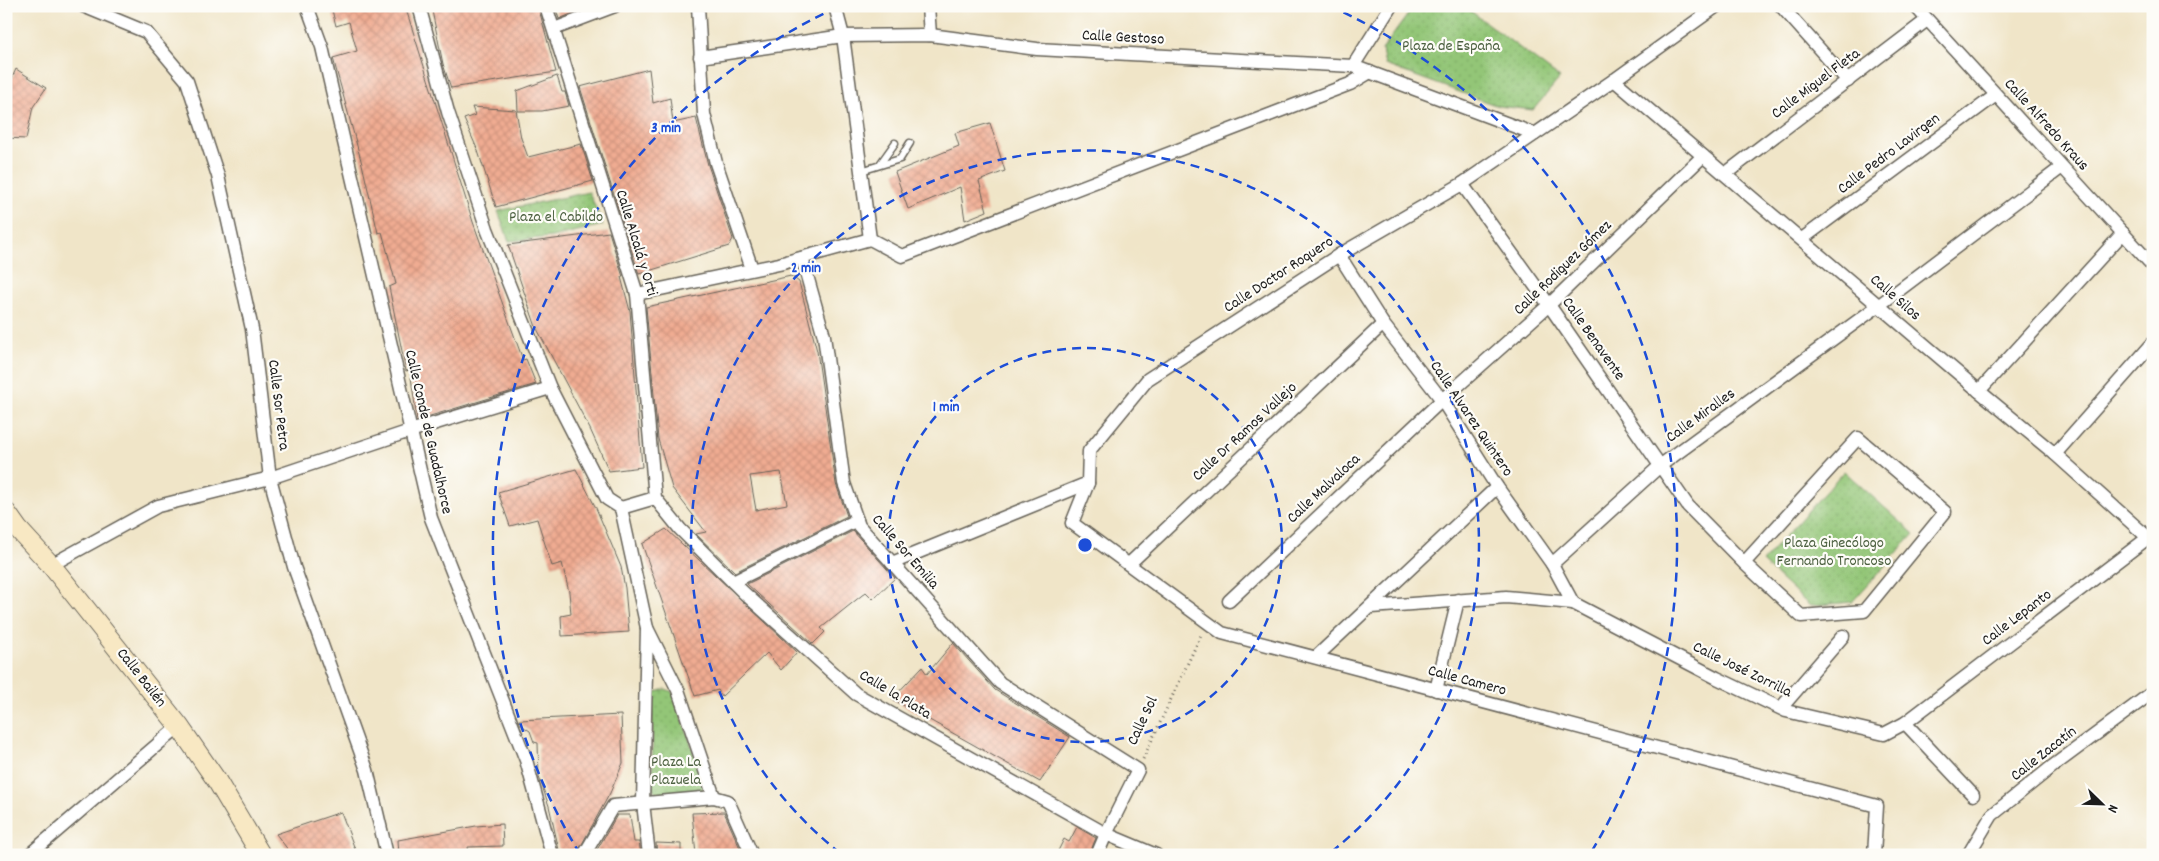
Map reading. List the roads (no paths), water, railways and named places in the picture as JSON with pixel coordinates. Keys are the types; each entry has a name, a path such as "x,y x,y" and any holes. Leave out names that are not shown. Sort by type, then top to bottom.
{"main road":[{"name":"Calle Bailén","path":"6,512 18,529 51,565 179,726 217,781 261,855"}],"street":[{"name":"Calle Sor Petra","path":"83,6 146,32 187,82 218,176 252,329 270,478 294,567 367,770 387,855"},
{"name":"Calle Conde de Guadalhorce","path":"307,6 322,47 431,518 526,760 552,855"},
{"path":"419,6 448,112 487,229 550,388 607,499 621,508 647,628 643,803 649,855"},
{"name":"Calle Alcalá y Orti","path":"546,6 637,294 655,498"},
{"path":"554,29 615,6"},
{"path":"698,6 704,114 716,163 752,269"},
{"path":"835,6 843,36 870,239"},
{"path":"928,6 930,35"},
{"path":"1353,66 1389,9 1374,6"},
{"name":"Calle Doctor Roquero","path":"1088,483 1089,451 1148,379 1339,255 1462,184 1614,80 1717,6"},
{"path":"1781,6 1848,81"},
{"name":"Calle Alfredo Kraus","path":"1915,6 2153,266"},
{"name":"Calle Miguel Fleta","path":"1725,174 1927,20"},
{"name":"Calle Gestoso","path":"700,57 843,36 930,35 1037,49 1353,66 1534,134"},
{"path":"637,294 802,258 870,239 902,256 1350,84 1370,72"},
{"name":"Calle Silos","path":"1614,80 1878,306 2055,454 2151,538"},
{"name":"Calle Pedro Lavirgen","path":"1802,239 1996,95"},
{"name":"Calle Rodiguez Gómez","path":"1442,400 1549,305 1703,156"},
{"name":"Calle Miralles","path":"1552,564 1660,465 1878,306 2062,167"},
{"name":"Calle Benavente","path":"1462,184 1549,305 1688,506 1744,563 1801,616 1864,611 1945,512 1858,438 1744,563"},
{"path":"1979,391 2123,234"},
{"name":"Calle Alvarez Quintero","path":"1339,255 1384,324 1442,400 1497,487 1552,564 1573,603"},
{"name":"Calle Sor Emilia","path":"802,258 824,336 844,483 859,526 1000,683 1138,770"},
{"name":"Calle Dr Ramos Vallejo","path":"1130,564 1384,324"},
{"path":"2055,454 2153,343"},
{"path":"51,565 158,506 270,478 410,431 550,388"},
{"name":"Calle Malvaloca","path":"1229,601 1442,400"},
{"path":"892,563 1088,483"},
{"name":"Calle Camero","path":"1088,483 1072,523 1208,620 1222,633 1877,806 1874,855"},
{"path":"1316,657 1497,487"},
{"path":"621,508 655,498"},
{"name":"Calle la Plata","path":"655,498 675,523 733,582 856,694 1106,834 1156,855"},
{"path":"733,582 857,520"},
{"name":"Calle Lepanto","path":"1905,723 2151,538"},
{"path":"1371,607 1506,597 1573,603"},
{"path":"1436,690 1458,600"},
{"name":"Calle José Zorrilla","path":"1573,603 1717,678 1781,708 1884,734 1905,723"},
{"path":"647,628 678,690 714,797"},
{"path":"1781,708 1842,636"},
{"name":"Calle Zacatín","path":"1968,855 1992,815 2053,766 2153,692"},
{"path":"1905,723 1973,794"},
{"path":"29,855 179,726"},
{"name":"Calle Sol","path":"1097,855 1138,770"},
{"path":"584,855 613,806 714,797 728,801 752,855"}],"lane":[{"path":"861,171 900,159 910,142"},
{"path":"880,164 896,143"}],"park label":[{"name":"Plaza de España","path":"1451,46"},
{"name":"Plaza el Cabildo","path":"556,217"},
{"name":"Plaza Ginecólogo Fernando Troncoso","path":"1834,552"},
{"name":"Plaza La Plazuela","path":"676,771"}]}
